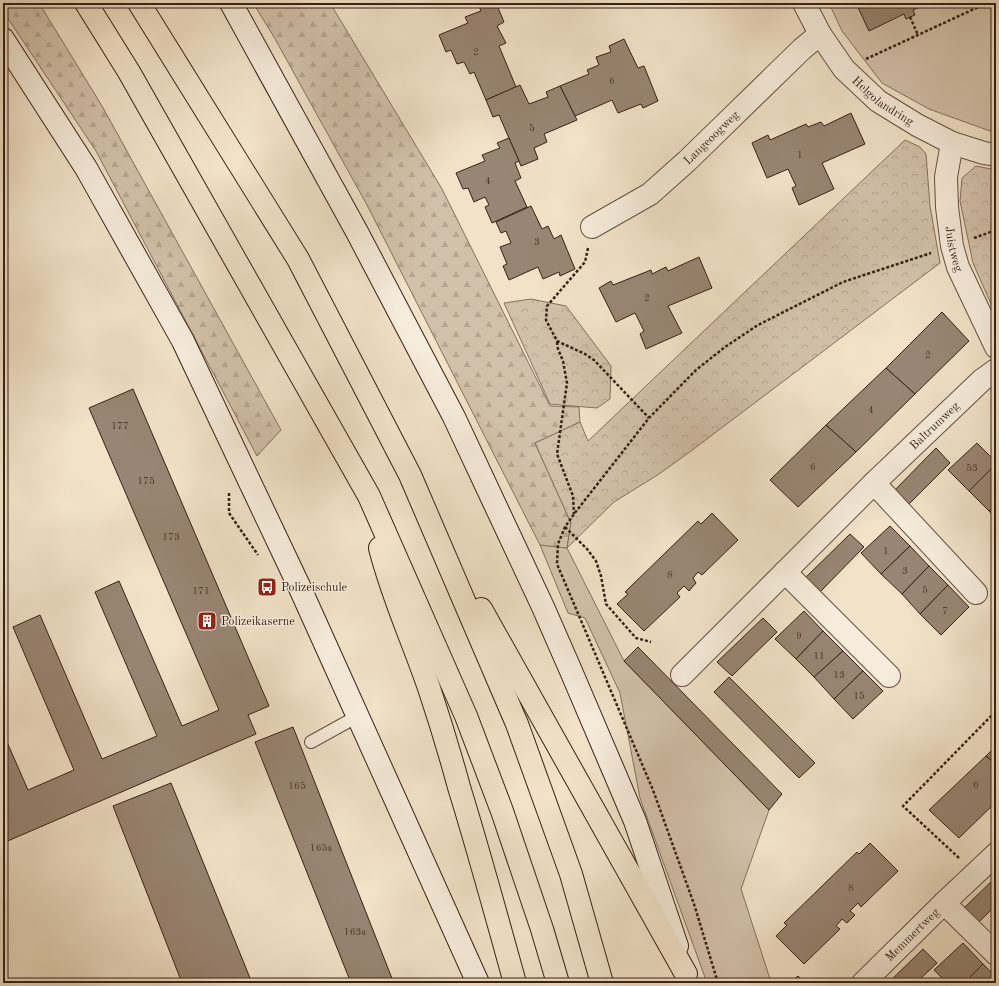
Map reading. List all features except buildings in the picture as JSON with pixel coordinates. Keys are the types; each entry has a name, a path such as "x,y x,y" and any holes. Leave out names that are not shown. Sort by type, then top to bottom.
{"highway":[{"path":"86,3 129,72 369,496 469,723 502,811 542,929 558,983"},
{"path":"139,3 298,259 410,474 517,724 571,874 602,983"},
{"path":"369,496 386,570 396,602 429,688 442,728 486,876 515,983"},
{"path":"428,514 687,978"}],"main road":[{"path":"231,3 357,232 454,417 543,607 635,822 687,978"},
{"name":"Helgolandring","path":"804,3 820,34 844,69 878,101 917,125 952,143 984,153 996,155"},
{"name":"Langeoogweg","path":"592,227 650,194 687,161 802,49 820,34"},
{"path":"3,39 86,168 183,340 300,586 478,983"},
{"name":"Juistweg","path":"952,143 946,177 947,207 952,246 958,267 996,348"},
{"name":"Baltrumweg","path":"682,675 874,483 982,380 996,370"},
{"path":"874,483 976,593"},
{"path":"785,572 889,676"},
{"name":"Memmertweg","path":"863,983 996,854"},
{"name":"Memmertweg","path":"944,903 996,954"}],"lane":[{"path":"311,742 358,716"}],"path":[{"path":"978,3 980,7"},
{"path":"844,69 987,3"},
{"path":"910,17 918,35"},
{"path":"574,514 573,496 558,454 567,383 563,361 558,349 557,341 546,320 547,306 585,262 592,227"},
{"path":"718,983 694,904 654,790 557,564 558,544 565,527 574,514 649,418 696,370 725,347 758,325 843,282 996,230"},
{"path":"557,341 585,354 594,360 649,418"},
{"path":"229,490 229,513 259,557"},
{"path":"565,527 587,549 596,561 601,576 606,604 636,638 651,642"},
{"path":"977,873 903,806 996,711"}],"green space":[{"path":"3,3 39,3 102,106 281,430 257,456 96,151 3,11"},
{"path":"253,3 330,3 442,189 550,406 579,407 580,422 535,443 571,523 567,548 540,545 367,205 274,37"},
{"path":"829,3 996,3 996,132 929,109 882,83 842,31"},
{"path":"905,140 920,147 926,154 930,206 940,263 691,451 659,474 614,502 567,548 571,523 535,443 580,422 588,441"},
{"path":"976,166 996,170 995,313 973,263 960,201 962,178"},
{"path":"531,299 566,306 611,366 610,399 597,408 550,404 504,303"},
{"path":"540,545 567,548 624,661 769,810 741,889 772,983 707,983 640,798 620,693 585,618 568,613"}],"place":[{"name":"Polizeischule","path":"267,587"},
{"name":"Polizeikaserne","path":"207,621"}]}
